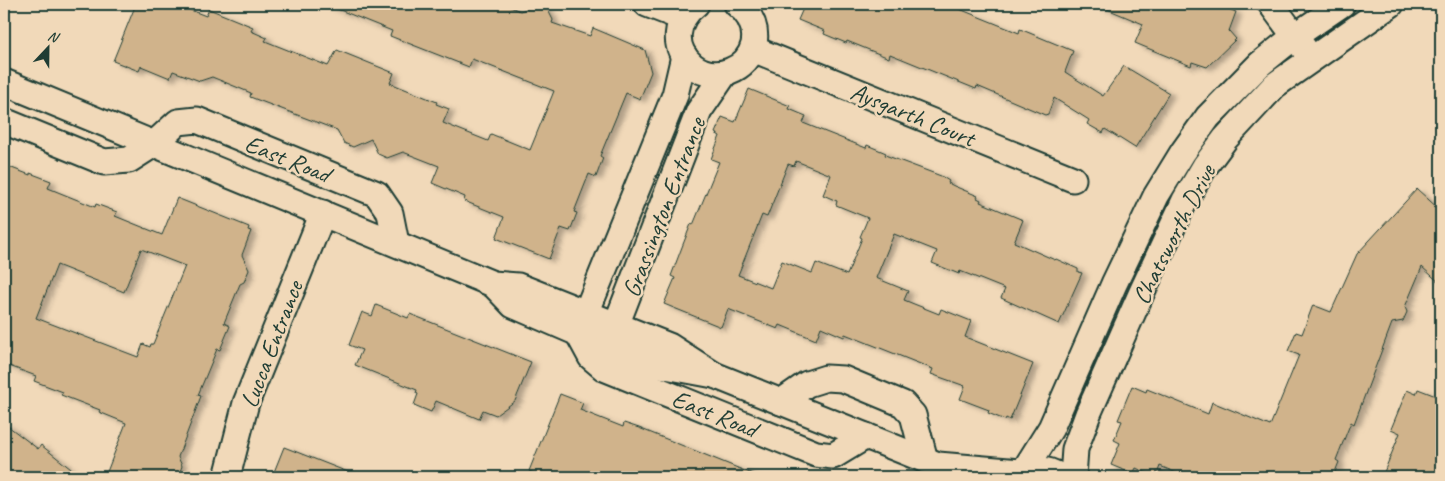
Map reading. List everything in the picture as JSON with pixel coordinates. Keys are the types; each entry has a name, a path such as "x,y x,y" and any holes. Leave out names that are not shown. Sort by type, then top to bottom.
{"street":[{"path":"647,4 689,11 678,30 679,44 684,56 693,66 712,74 725,73 738,68 748,58 752,49 755,36 753,23 746,11 737,4"},
{"path":"1271,4 1311,58"},
{"name":"Chatsworth Drive","path":"1018,473 1051,428 1114,284 1156,196 1182,152 1208,117 1260,64 1295,36 1342,4"},
{"name":"Chatsworth Drive","path":"1073,477 1075,449 1088,414 1185,200 1205,166 1225,139 1275,85 1311,58 1391,4"},
{"name":"Aysgarth Court","path":"752,49 1073,179"},
{"name":"Grassington Entrance","path":"582,323 675,96 684,56"},
{"name":"Grassington Entrance","path":"613,335 699,111 725,73"},
{"name":"East Road","path":"4,82 493,284 518,286 582,323 613,335 669,346 714,375 938,467 1018,473 1040,469 1048,470 1061,477"},
{"name":"East Road","path":"4,121 104,162 129,160 154,144 178,122 197,120 377,194 390,213 396,243"},
{"name":"Lucca Entrance","path":"228,477 246,403 324,213"},
{"path":"1114,284 1141,294"},
{"name":"East Road","path":"582,323 591,357 604,368 816,454 832,456 866,436"},
{"name":"East Road","path":"781,402 807,384 826,378 843,380 902,404 913,415 938,467"}],"building":[{"path":"136,4 175,4 206,16 209,9 253,27 251,31 267,38 265,41 328,66 337,50 394,73 390,83 437,102 436,104 449,109 443,123 488,141 491,134 530,150 554,91 472,59 469,67 390,36 392,31 325,4 503,4 520,11 538,5 547,8 553,20 552,23 590,36 593,28 645,50 651,72 640,99 626,93 600,156 603,158 596,177 589,174 574,212 577,213 570,231 561,228 549,259 496,238 504,217 464,201 465,197 432,183 439,166 403,152 387,158 378,154 371,139 353,147 344,143 337,130 250,97 251,93 212,77 200,81 173,71 170,78 141,66 139,71 113,61"},
{"path":"805,4 959,4 957,8 1019,33 1020,29 1073,51 1065,72 1103,96 1124,66 1169,93 1135,148 1105,129 1103,133 1087,124 1089,120 1054,98 1048,114 1045,115 977,86 976,89 890,54 889,58 824,34 825,31 798,20"},
{"path":"1095,4 1216,4 1236,12 1229,31 1236,39 1207,67 1192,62 1191,66 1135,43 1143,24"},
{"path":"749,89 790,106 789,109 806,116 803,123 866,148 867,145 886,153 885,155 941,176 949,181 948,183 978,196 977,198 981,200 980,202 1023,220 1014,242 1078,269 1078,272 1082,273 1059,324 1001,298 1005,289 960,271 959,274 932,263 937,251 894,234 876,278 908,291 904,300 939,314 941,309 971,321 965,337 1033,364 1010,420 1006,418 1005,420 988,413 989,410 960,399 965,386 931,374 933,369 845,334 844,337 821,327 816,340 780,325 778,329 728,309 721,327 664,304 675,278 671,276 682,247 719,162 711,159 720,136 715,133 722,117 735,122","holes":["796,161 831,175 823,195 837,201 836,205 868,218 847,275 816,263 812,273 782,261 771,288 738,275 762,215 767,217 788,164 794,166"]},
{"path":"4,165 51,181 48,188 95,207 96,204 117,212 115,216 162,235 177,198 249,227 248,230 251,231 242,255 249,270 244,282 240,284 224,323 230,326 220,350 217,349 198,395 201,396 178,457 182,466 178,477 105,477 126,423 99,412 100,410 61,395 63,392 34,381 36,376 4,364","holes":["141,249 185,266 153,344 150,347 143,344 138,357 36,318 57,265 124,292"]},
{"path":"1417,189 1441,211 1441,284 1422,267 1405,307 1407,312 1403,321 1392,323 1354,424 1351,422 1336,460 1339,462 1333,477 1186,477 1160,466 1156,477 1136,468 1133,474 1111,465 1120,443 1114,440 1122,421 1118,420 1132,386 1146,392 1147,389 1208,414 1212,402 1270,426 1299,355 1288,351 1296,332 1302,334 1313,305 1331,312 1357,254"},
{"path":"376,305 408,318 410,314 531,362 515,401 496,415 483,410 479,419 436,401 431,412 414,405 418,394 416,393 417,390 355,365 362,350 349,345 362,312 372,316"},
{"path":"1418,389 1441,398 1441,477 1382,477 1400,433 1391,429 1407,390 1416,394"},
{"path":"560,394 583,403 580,410 623,427 624,423 639,428 760,477 544,477 529,471"},
{"path":"4,423 38,449 41,445 81,477 4,477"},
{"path":"284,447 358,476 358,477 272,477"}]}
